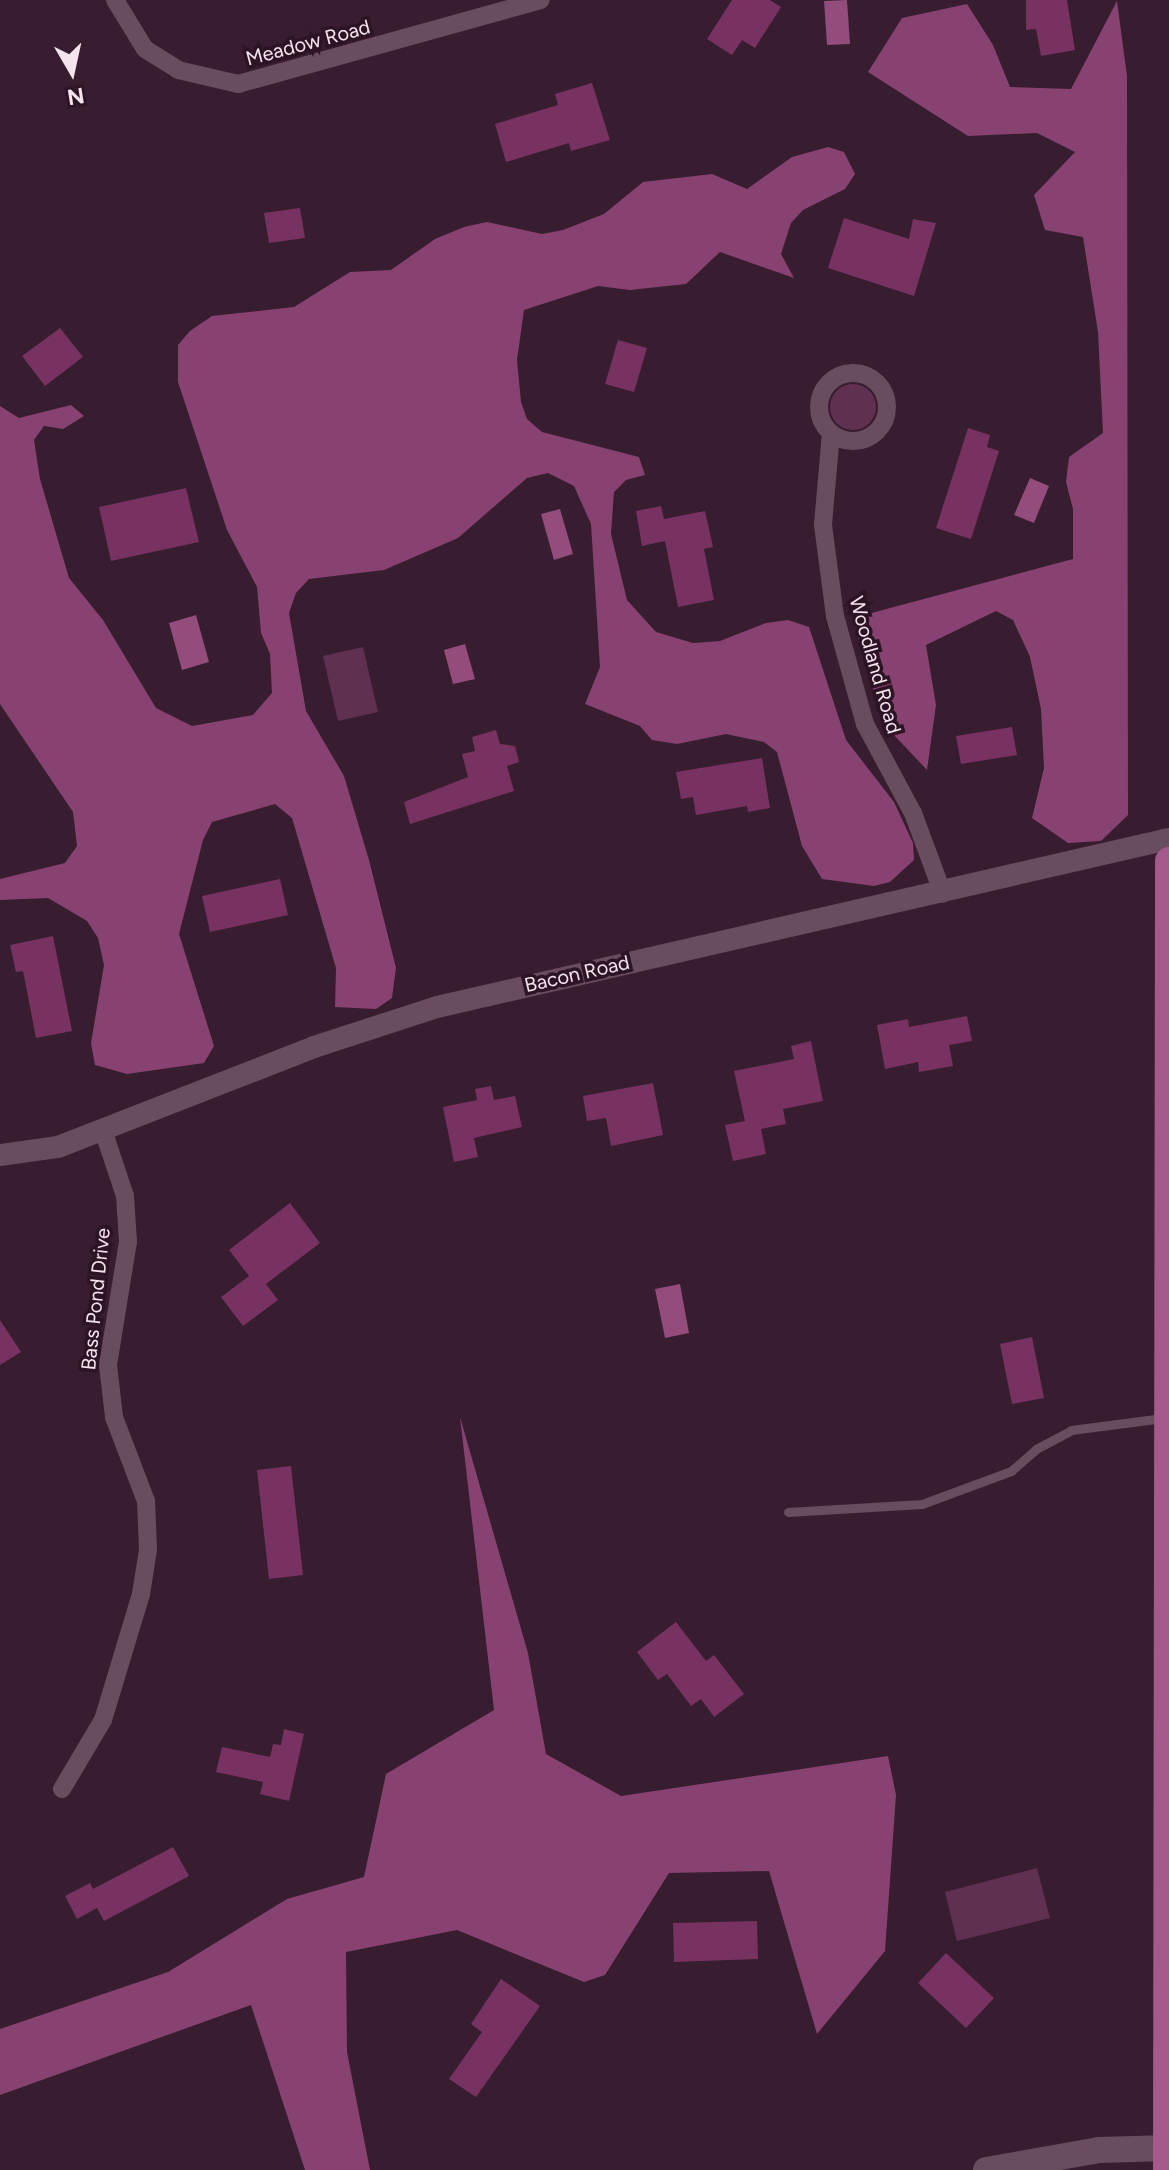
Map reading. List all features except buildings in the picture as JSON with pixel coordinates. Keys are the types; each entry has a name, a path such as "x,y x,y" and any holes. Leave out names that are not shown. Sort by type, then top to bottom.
{"main road":[{"path":"986,2170 1099,2150 1167,2155 1169,861"}],"street":[{"name":"Meadow Road","path":"115,0 145,49 178,70 238,84 541,0"},
{"name":"Woodland Road","path":"831,433 823,525 835,616 865,724 913,813 943,894"},
{"name":"Bacon Road","path":"0,1155 58,1147 314,1047 437,1007 943,894 1169,839"},
{"name":"Bass Pond Drive","path":"62,1789 85,1756 118,1678 141,1594 149,1535 141,1485 114,1417 108,1365 128,1242 125,1196 103,1130"}],"lane":[{"path":"788,1512 922,1504 1011,1471 1036,1449 1071,1430 1166,1418"}],"shaded area":[{"path":"847,0 850,44 827,45 824,1"},
{"path":"1117,1 1127,76 1128,815 1101,841 1068,843 1032,818 1044,768 1041,709 1030,657 1013,620 996,611 926,645 936,705 927,770 893,734 871,685 853,618 1073,559 1073,509 1066,482 1069,457 1103,433 1098,332 1083,237 1045,230 1034,195 1075,152 1037,133 968,136 868,72 902,18 967,4 993,45 1010,87 1071,89"},
{"path":"828,147 844,152 855,174 845,189 803,210 791,223 781,254 794,278 720,252 686,284 630,290 598,286 524,310 517,360 521,402 527,419 542,432 639,457 645,475 626,480 614,492 611,534 627,600 656,632 693,643 720,641 766,623 788,620 809,627 846,740 894,802 913,843 914,860 890,882 874,886 822,879 802,846 777,752 764,742 726,734 677,744 652,740 640,726 585,704 600,667 591,524 574,486 548,473 527,478 458,538 384,570 309,579 296,593 289,613 306,711 344,776 369,860 396,968 392,998 376,1009 335,1007 336,968 292,818 275,804 212,822 203,840 179,934 214,1046 204,1063 127,1074 95,1065 91,1043 104,965 98,938 87,921 48,898 0,900 0,879 65,863 77,846 73,812 0,704 0,406 19,418 71,405 84,416 63,429 44,426 34,440 40,479 69,578 103,620 156,708 192,726 253,715 272,693 270,654 261,633 257,587 227,530 178,382 178,345 190,331 212,316 294,307 350,272 391,270 435,239 464,227 487,222 542,234 563,230 604,214 643,182 712,174 747,189 792,157"},
{"path":"853,384 869,391 876,407 869,423 853,430 837,423 830,407 837,391"},
{"path":"1030,478 1049,486 1034,523 1014,515"},
{"path":"560,509 573,554 554,560 541,514"},
{"path":"196,615 209,662 182,670 169,623"},
{"path":"465,644 475,679 453,684 444,650"},
{"path":"363,647 378,712 338,721 323,656"},
{"path":"680,1284 689,1333 665,1338 655,1289"},
{"path":"460,1417 528,1653 546,1754 621,1796 888,1756 896,1795 885,1951 817,2034 769,1871 669,1873 605,1975 584,1982 457,1930 346,1952 347,2052 370,2170 305,2170 251,2005 0,2095 0,2029 168,1972 287,1899 364,1877 386,1774 494,1710"},
{"path":"1037,1868 1050,1918 957,1941 945,1892"}]}
